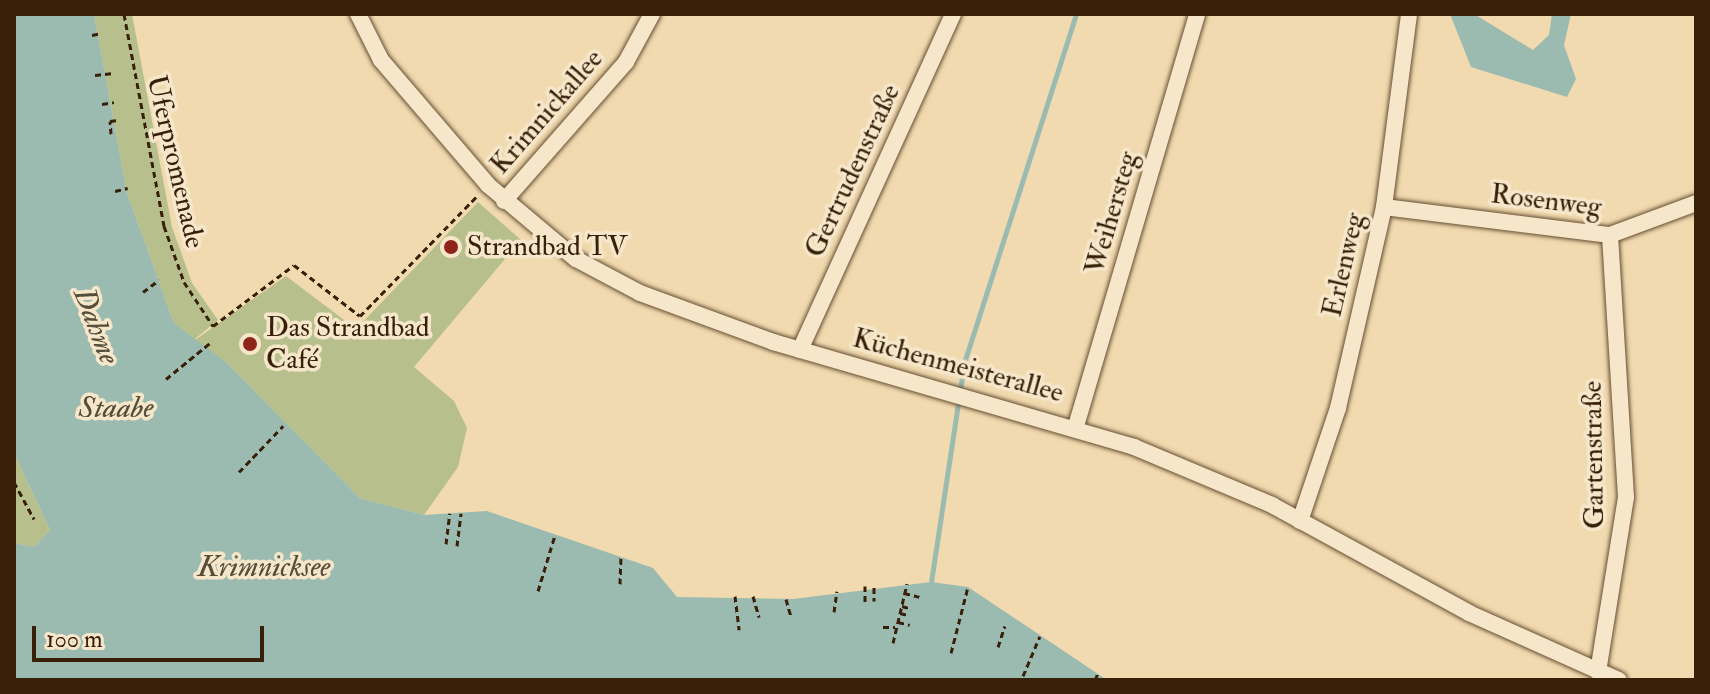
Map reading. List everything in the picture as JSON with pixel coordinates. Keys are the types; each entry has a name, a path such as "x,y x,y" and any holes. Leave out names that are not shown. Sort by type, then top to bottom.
{"street":[{"name":"Küchenmeisterallee","path":"358,14 381,60 504,201 576,259 640,293 800,350 982,397 1076,426 1300,521 1469,613 1619,680"},
{"name":"Krimnickallee","path":"504,201 626,62 652,14"},
{"name":"Gertrudenstraße","path":"800,350 953,14"},
{"name":"Weihersteg","path":"1076,426 1197,14"},
{"name":"Erlenweg","path":"1300,521 1338,408 1384,207 1409,14"},
{"name":"Rosenweg","path":"1384,207 1610,235 1696,203"},
{"name":"Gartenstraße","path":"1598,672 1626,497 1610,235"}],"path":[{"name":"Uferpromenade","path":"124,14 164,226 184,282 213,326 294,265 359,317 488,185"},
{"path":"92,35 102,33"},
{"path":"95,75 114,73"},
{"path":"102,104 114,102"},
{"path":"111,134 110,121 118,120"},
{"path":"115,191 128,188"},
{"path":"143,292 159,280"},
{"path":"345,332 351,325"},
{"path":"166,379 210,343"},
{"path":"239,472 283,426"},
{"path":"14,482 34,519"},
{"path":"446,544 450,513"},
{"path":"457,546 461,513"},
{"path":"448,527 459,528"},
{"path":"538,591 555,535"},
{"path":"620,584 621,556"},
{"path":"893,643 907,584"},
{"path":"865,586 865,605"},
{"path":"874,587 874,601"},
{"path":"951,653 968,587"},
{"path":"834,612 837,591"},
{"path":"904,593 920,597"},
{"path":"735,596 739,630"},
{"path":"753,596 759,617"},
{"path":"786,599 791,616"},
{"path":"902,606 912,609"},
{"path":"900,613 908,615"},
{"path":"883,627 910,625"},
{"path":"998,647 1005,626"},
{"path":"1023,676 1040,636"},
{"path":"1095,680 1098,673"}],"green space":[{"path":"94,14 132,14 172,227 192,283 218,320 195,339 174,323 127,193"},
{"path":"478,202 521,240 414,367 454,401 467,428 458,467 424,515 360,498 226,362 195,340 286,276 356,329"},
{"path":"14,453 50,530 34,547 14,543"}],"water":[{"name":"Krimnicksee","path":"14,14 94,14 127,193 174,323 226,362 360,498 424,515 487,511 653,568 677,597 793,599 931,582 968,587 1107,680 14,680 14,543 34,547 50,530 14,453"},
{"path":"1450,14 1474,14 1533,50 1549,35 1552,14 1571,14 1564,45 1576,79 1567,97 1471,67"}],"waterway":[{"path":"931,582 964,363 1076,14"}],"place":[{"name":"Strandbad TV","path":"451,247"},
{"name":"Das Strandbad Café","path":"250,344"}],"water label":[{"name":"Dahme","path":"96,326"},
{"name":"Staabe","path":"116,408"}]}
